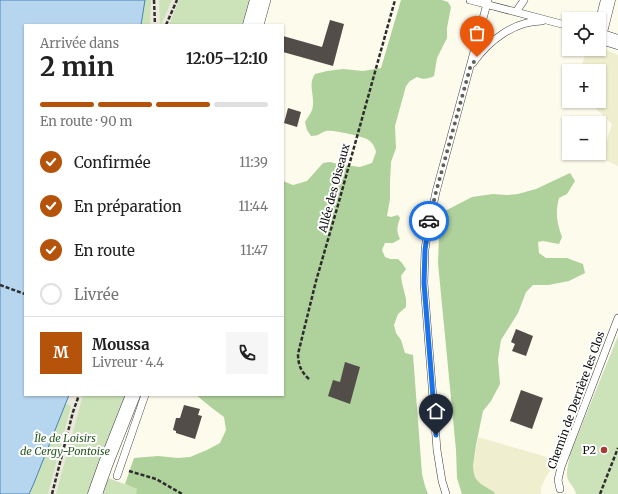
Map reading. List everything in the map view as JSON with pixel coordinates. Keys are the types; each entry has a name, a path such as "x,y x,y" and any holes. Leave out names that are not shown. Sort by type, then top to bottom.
{"street":[{"path":"250,24 257,0"},
{"path":"605,12 608,0"},
{"path":"606,38 618,42"},
{"path":"95,494 133,396"}],"lane":[{"path":"260,24 267,0"},
{"path":"470,0 488,2 516,12 562,24"},
{"path":"516,12 524,0"},
{"path":"446,494 441,476 437,450 424,267 427,235 436,192 488,2"},
{"path":"470,68 487,46 507,31 530,22 548,21"},
{"name":"Chemin de Derrière les Clos","path":"560,489 558,480 561,467 618,318"},
{"path":"117,476 145,396"}],"path":[{"path":"154,0 155,24"},
{"path":"166,24 177,0"},
{"name":"Allée des Oiseaux","path":"308,379 301,370 298,354 316,281 395,0"},
{"path":"0,285 24,294"},
{"path":"52,494 80,396"},
{"path":"600,494 618,448"},
{"path":"120,468 156,479 182,494"}],"green space":[{"name":"Île de Loisirs de Cergy-Pontoise","path":"0,0 261,0 254,24 24,24 24,396 138,396 108,478 138,489 136,494 0,494"},
{"path":"401,0 442,0 448,2 451,7 447,28 447,38 437,58 434,76 426,79 417,77 410,81 406,86 395,126 396,148 391,162 390,199 387,216 391,217 398,215 400,218 397,228 400,239 393,243 385,243 382,250 385,257 390,259 398,259 406,269 401,276 406,299 406,307 398,314 394,325 405,353 413,355 422,474 428,494 136,494 137,489 125,484 134,458 158,456 178,458 190,457 220,443 226,430 224,417 197,396 284,396 284,181 293,185 307,181 323,163 330,162 360,167 372,163 376,152 369,140 353,135 329,131 316,136 311,136 307,130 305,122 313,107 313,78 315,74 327,71 343,69 363,71 381,68"},
{"path":"606,50 618,55 618,166 605,160 606,143 612,124 606,118 606,116 604,116 595,108 606,108 606,64 582,64 585,56 606,56"},
{"path":"570,173 575,181 567,194 559,198 557,208 558,222 562,237 559,244 543,241 538,242 539,253 546,258 567,258 583,264 585,273 569,281 548,285 533,285 526,292 518,313 501,340 498,359 500,384 491,401 483,411 476,445 473,466 474,474 476,479 481,484 495,494 462,494 457,478 456,450 438,263 439,237 445,211 472,197 493,194 518,194 536,189"},
{"path":"618,336 618,494 576,494 567,477 570,454"},
{"path":"478,437 557,460 546,477 541,488 541,494 495,494 481,484 476,479 473,467"}],"shaded area":[{"path":"151,0 159,0 160,24 150,24"},
{"path":"172,0 179,0 169,24 160,24 162,23"},
{"path":"68,396 83,396 56,494 48,494 71,406 65,403"}],"water":[{"name":"Île de Loisirs de Cergy-Pontoise","path":"0,0 145,0 141,24 24,24 24,396 69,396 29,494 0,494"}],"building":[{"path":"330,20 344,24 333,66 284,52 284,36 322,47"},
{"path":"288,108 301,112 297,127 284,123"},
{"path":"516,329 533,336 526,356 512,351 515,344 511,342"},
{"path":"345,362 360,367 350,404 328,396 333,380 340,382"},
{"path":"521,390 543,398 532,429 510,421"},
{"path":"184,405 200,409 198,415 202,416 195,439 176,433 176,431 173,430 176,418 180,418"}],"way so far":[{"path":"429,221 470,68 477,57"}],"place":[{"name":"P2","path":"604,450"}],"route":[{"path":"429,221 425,250 424,283 436,435"}]}
